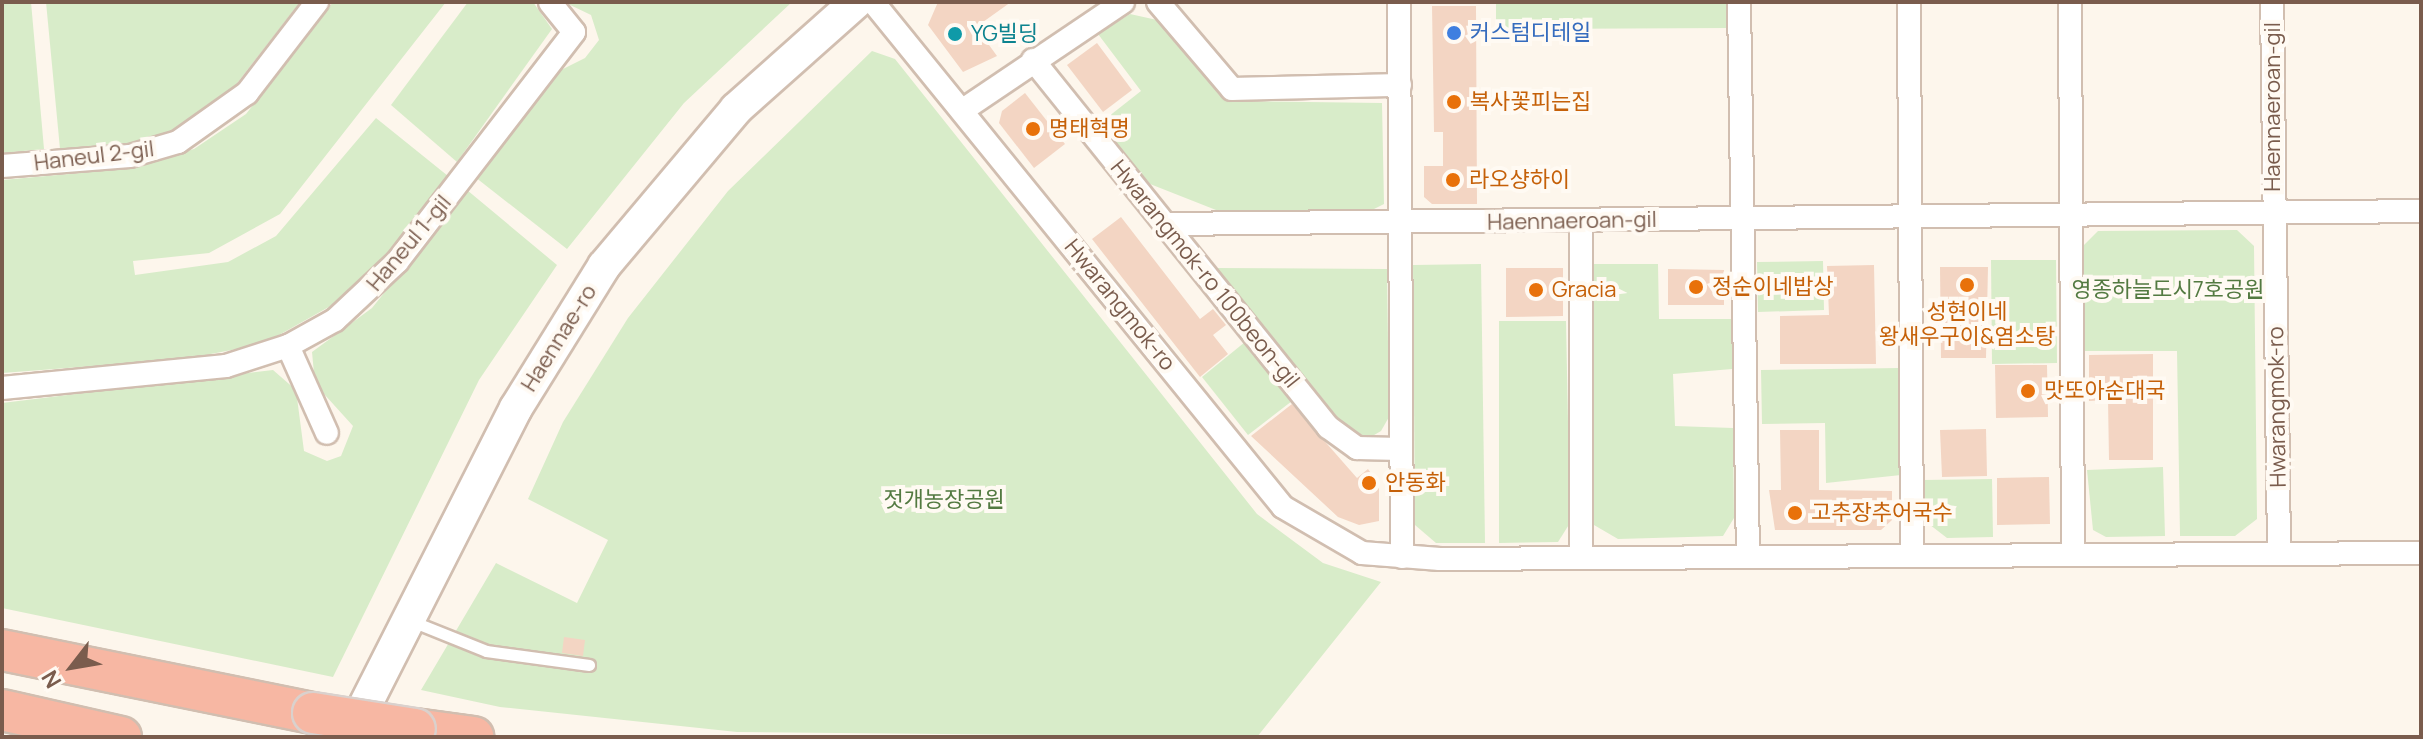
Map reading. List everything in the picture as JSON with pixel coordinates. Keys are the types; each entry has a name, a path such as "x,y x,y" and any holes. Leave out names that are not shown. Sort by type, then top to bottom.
{"highway":[{"path":"2,650 313,713 473,737"},
{"path":"2,710 121,737"}],"main road":[{"name":"Haennae-ro","path":"349,737 516,408 604,266 736,109 856,2"}],"street":[{"name":"Haneul 2-gil","path":"2,166 130,156 178,142 247,93 317,2"},
{"name":"Haneul 1-gil","path":"2,388 226,366 288,346 335,320 379,282 574,32 550,2"},
{"name":"Hwarangmok-ro","path":"873,2 1283,507 1329,540 1402,557 2421,553"},
{"path":"963,110 1123,2"},
{"path":"1158,2 1232,89 1400,85"},
{"path":"1399,2 1402,557"},
{"path":"1739,2 1748,554"},
{"path":"1909,2 1907,215 1912,554"},
{"path":"2070,2 2067,218 2073,553"},
{"name":"Haennaeroan-gil","path":"2272,2 2273,213"},
{"name":"Hwarangmok-ro 100beon-gil","path":"1033,60 1328,427 1357,448 1400,449"},
{"name":"Haennaeroan-gil","path":"1165,224 1581,222 1907,215 2067,218 2421,211"},
{"name":"Hwarangmok-ro","path":"2273,213 2279,554"},
{"path":"1581,222 1581,557"},
{"path":"288,346 327,433"}],"lane":[{"path":"408,619 486,651 589,665"}],"green space":[{"path":"2,2 31,2 44,149 2,153"},
{"path":"46,2 300,2 235,86 181,128 130,143 60,149"},
{"path":"333,2 446,2 280,214 209,253 133,261 135,275 228,262 276,236 376,118 448,176 380,262 343,299 263,344 185,359 2,373 2,180 125,169 194,149 246,114"},
{"path":"468,2 533,2 552,29 457,162 391,105"},
{"path":"564,2 792,2 684,103 567,249 475,177 561,70 585,58 599,40 591,15"},
{"path":"1496,2 1727,2 1728,28 1496,29"},
{"path":"1130,14 1157,20 1229,101 1382,103 1384,204 1370,211 1216,210 1150,184 1099,124 1141,91 1098,34"},
{"name":"젓개농장공원","path":"872,51 895,59 1257,514 1323,563 1381,582 1257,737 737,732 500,707 421,690 496,563 577,603 608,540 528,499 563,422 628,318 728,191"},
{"path":"467,190 557,265 479,380 333,677 2,608 2,403 273,370 296,390 304,451 327,461 341,456 353,426 315,384 312,352 372,308"},
{"name":"영종하늘도시7호공원","path":"2237,230 2254,246 2257,519 2235,536 2180,536 2177,351 2082,351 2081,248 2098,231"},
{"path":"1991,260 2056,260 2057,363 1992,364"},
{"path":"1823,261 1824,310 1758,312 1757,262"},
{"path":"1481,264 1485,543 1436,543 1415,525 1413,265"},
{"path":"1593,264 1658,264 1659,319 1732,319 1732,369 1673,374 1675,426 1733,428 1734,518 1723,536 1618,539 1594,525"},
{"path":"1216,268 1387,269 1389,417 1381,431 1369,438 1346,428"},
{"path":"1499,321 1566,321 1570,523 1558,542 1499,543"},
{"path":"1245,342 1292,401 1248,435 1202,377"},
{"path":"1899,368 1901,475 1826,483 1825,423 1762,424 1761,370"},
{"path":"2163,467 2165,536 2106,537 2093,530 2087,470"},
{"path":"1992,479 1993,537 1947,538 1925,521 1923,480"}],"building":[{"name":"YG빌딩","path":"938,2 1011,2 976,27 997,56 963,72 928,25"},
{"path":"1432,6 1476,6 1477,204 1432,204 1424,197 1424,166 1443,166 1443,132 1434,132"},
{"path":"1097,43 1132,90 1103,112 1067,65"},
{"path":"1025,93 1065,144 1034,168 999,123 1002,111"},
{"path":"1121,217 1200,319 1213,309 1226,325 1213,335 1228,354 1200,377 1092,239"},
{"path":"1874,265 1876,364 1780,364 1780,316 1829,315 1827,266"},
{"path":"1940,267 1988,267 1986,358 1941,358"},
{"path":"1506,268 1563,268 1563,316 1506,317"},
{"path":"1668,269 1724,270 1724,305 1668,305"},
{"path":"2153,354 2153,460 2109,460 2108,400 2089,401 2089,355"},
{"path":"1995,365 2047,365 2048,417 1996,418"},
{"path":"1292,404 1357,478 1368,469 1379,485 1379,521 1359,525 1338,517 1251,436"},
{"path":"1986,429 1987,476 1942,477 1940,430"},
{"path":"1780,430 1819,430 1819,490 1892,491 1892,520 1881,530 1775,530 1769,490 1781,490"},
{"path":"2049,477 2050,524 1997,525 1997,478"},
{"path":"564,637 585,640 583,656 562,653"}],"place":[{"name":"커스텀디테일","path":"1454,33"},
{"name":"YG빌딩","path":"955,34"},
{"name":"복사꽃피는집","path":"1454,102"},
{"name":"명태혁명","path":"1033,129"},
{"name":"라오샹하이","path":"1453,180"},
{"name":"성현이네 왕새우구이&염소탕","path":"1967,285"},
{"name":"정순이네밥상","path":"1696,287"},
{"name":"Gracia","path":"1536,290"},
{"name":"맛또아순대국","path":"2028,391"},
{"name":"안동화","path":"1369,483"},
{"name":"고추장추어국수","path":"1795,513"}]}
